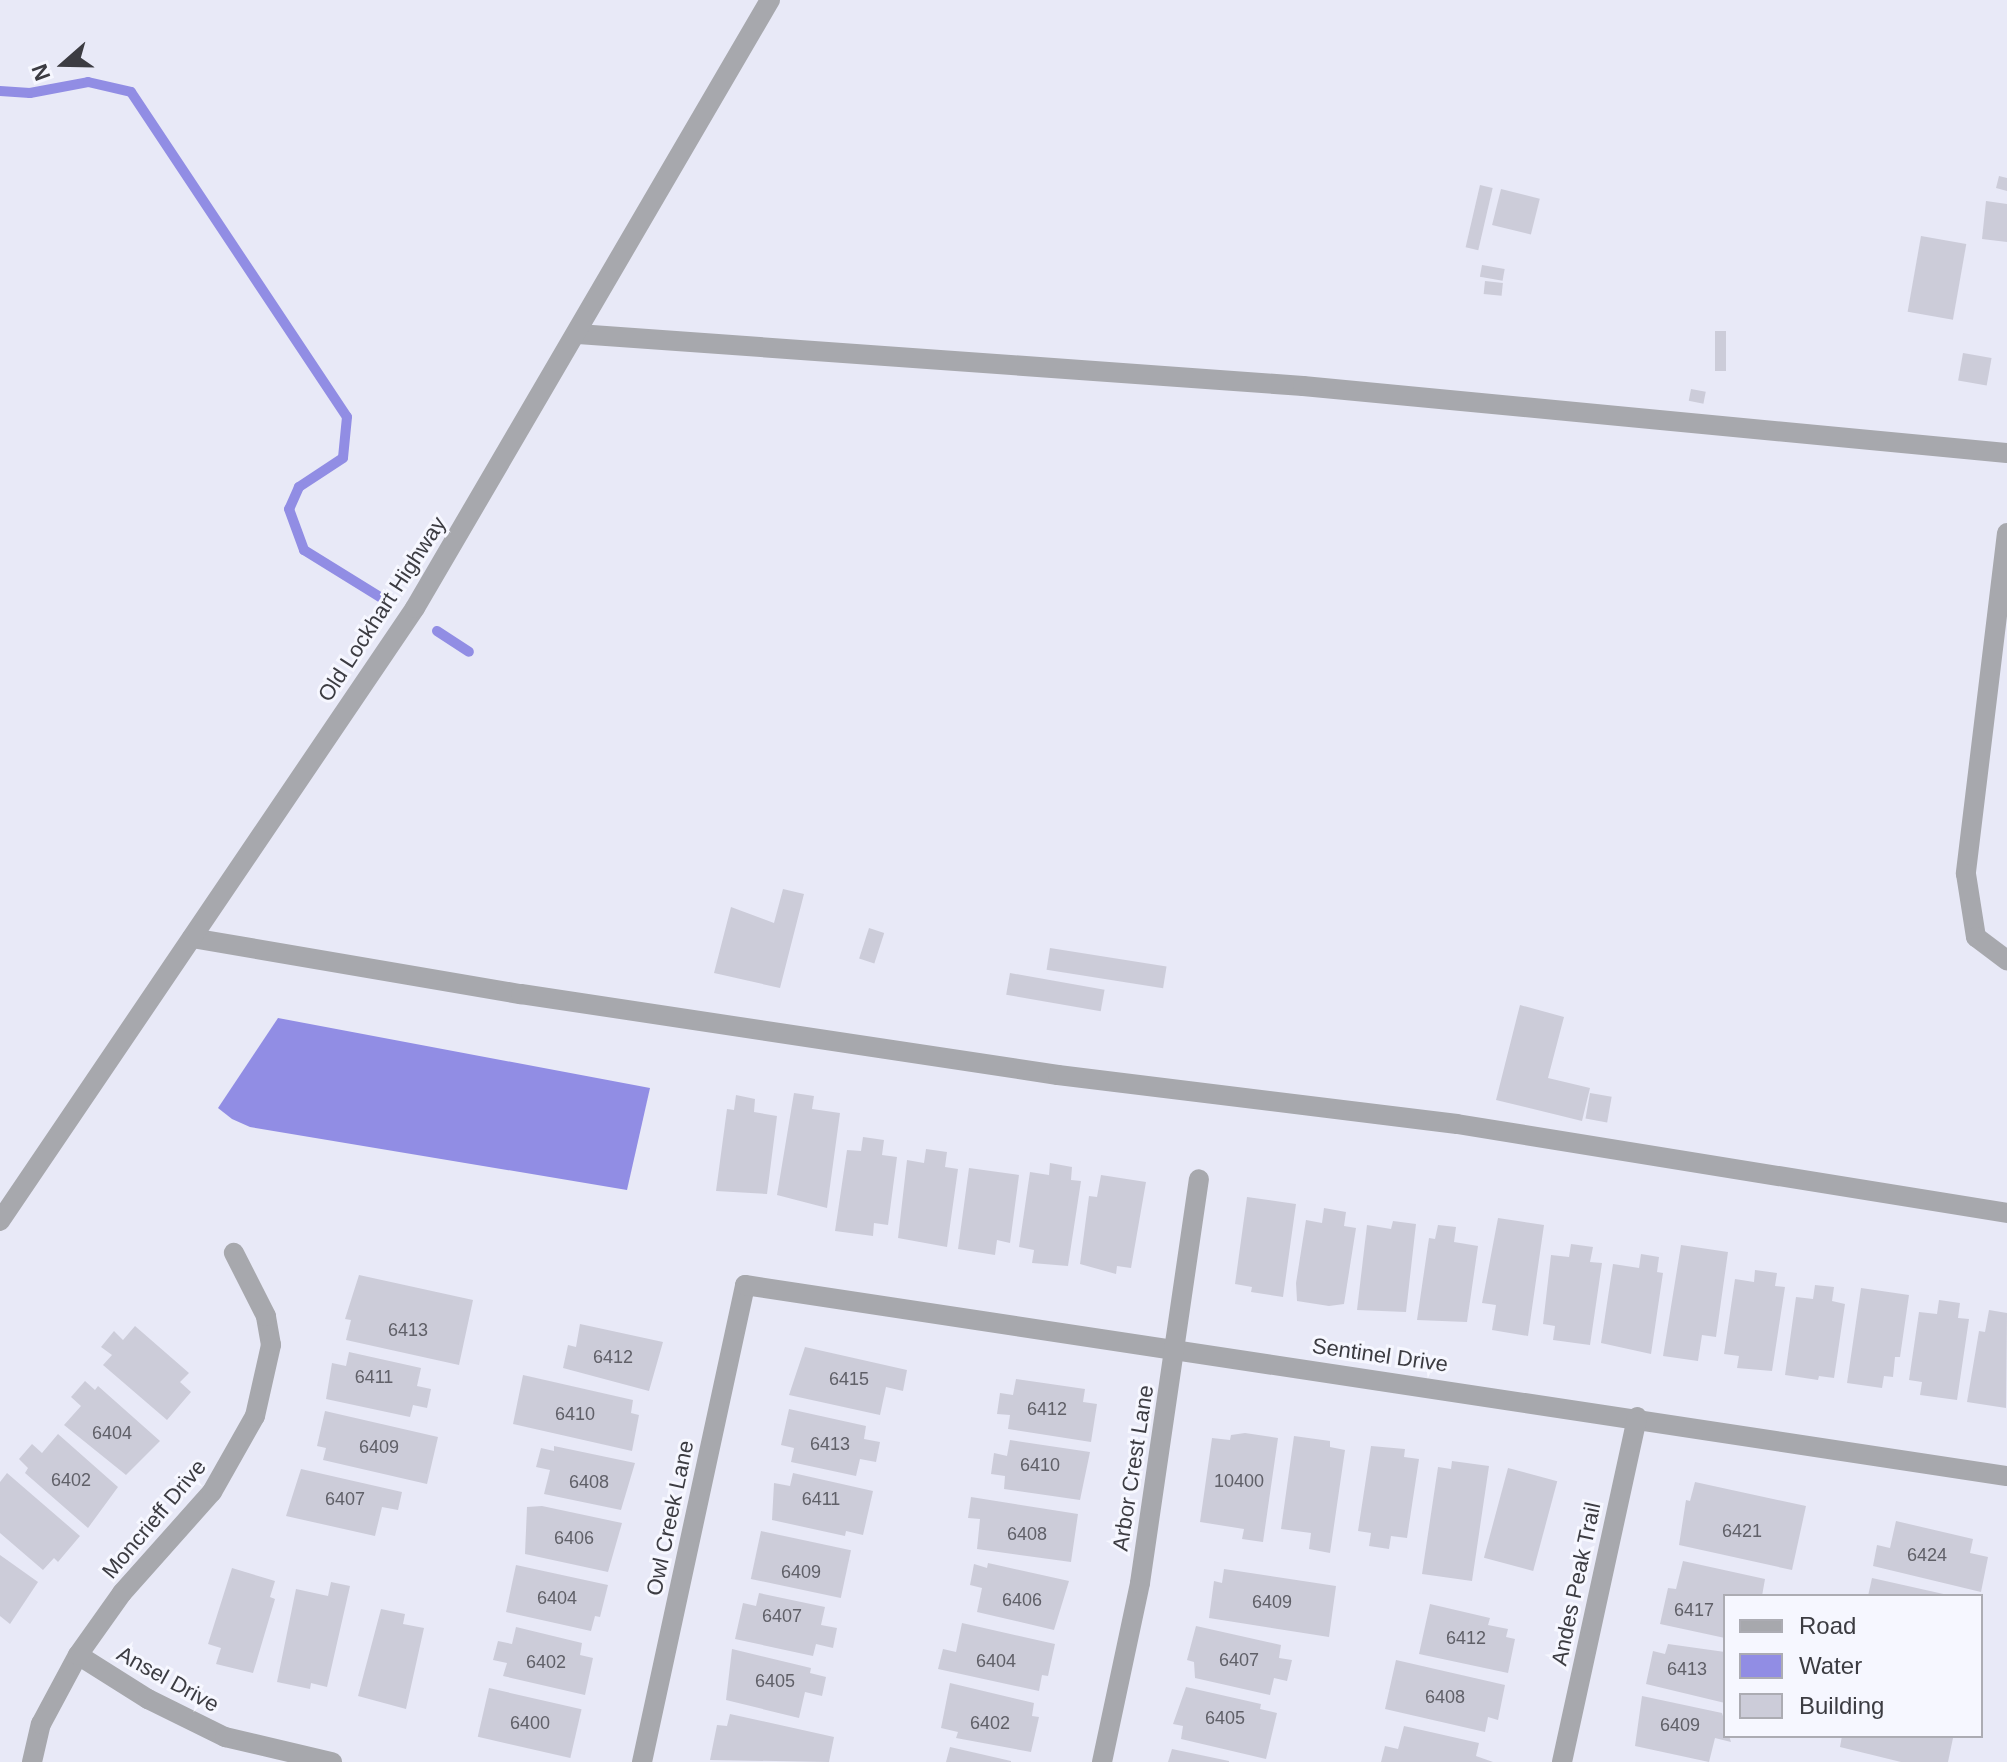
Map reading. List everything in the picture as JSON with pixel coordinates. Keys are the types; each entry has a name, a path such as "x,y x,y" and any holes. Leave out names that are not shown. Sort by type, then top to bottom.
{"street":[{"name":"Old Lockhart Highway","path":"0,1221 415,608 578,334 770,0"},
{"path":"578,334 1318,388 2007,453"},
{"path":"2007,533 1966,874 1976,937 2007,960"},
{"path":"192,938 600,1006 1058,1075 1457,1124 2007,1213"},
{"name":"Arbor Crest Lane","path":"1102,1762 1140,1583 1199,1179"},
{"name":"Moncrieff Drive","path":"32,1762 41,1724 78,1655 122,1593 212,1492 255,1416 271,1345 266,1316 234,1253"},
{"name":"Sentinel Drive","path":"745,1285 1637,1417 2007,1476"},
{"name":"Owl Creek Lane","path":"642,1762 745,1285"},
{"name":"Andes Peak Trail","path":"1562,1762 1637,1417"},
{"name":"Ansel Drive","path":"78,1655 148,1699 225,1737 332,1762"}],"water":[{"path":"278,1018 650,1088 627,1190 250,1127 232,1119 218,1108"}],"building":[{"path":"1999,176 2007,178 2007,191 1996,188"},
{"path":"1480,185 1493,188 1478,250 1466,247"},
{"path":"1501,189 1540,199 1531,235 1492,225"},
{"path":"1986,201 2007,204 2007,242 1982,239"},
{"path":"1921,236 1966,244 1953,320 1908,312"},
{"path":"1482,265 1505,269 1503,281 1480,277"},
{"path":"1485,281 1503,283 1502,296 1484,294"},
{"path":"1715,331 1726,331 1726,371 1715,371"},
{"path":"1963,353 1992,358 1987,386 1958,381"},
{"path":"1691,389 1706,392 1703,404 1689,401"},
{"path":"783,889 804,894 780,988 714,973 731,907 774,923"},
{"path":"869,928 884,933 874,963 859,958"},
{"path":"1050,948 1167,966 1163,988 1047,970"},
{"path":"1010,973 1105,990 1101,1011 1006,995"},
{"path":"1520,1005 1564,1017 1548,1078 1590,1088 1582,1121 1496,1100"},
{"path":"794,1093 814,1096 812,1109 840,1113 827,1208 777,1195"},
{"path":"1590,1093 1612,1097 1607,1122 1585,1119"},
{"path":"736,1095 755,1099 754,1112 777,1116 767,1194 716,1191 727,1109 734,1110"},
{"path":"863,1137 884,1140 882,1155 897,1157 888,1225 874,1223 873,1236 835,1231 847,1150 861,1151"},
{"path":"926,1149 947,1152 945,1167 958,1169 947,1247 898,1238 907,1160 924,1163"},
{"path":"1050,1163 1072,1167 1071,1180 1081,1181 1068,1266 1032,1263 1034,1250 1019,1247 1030,1172 1049,1175"},
{"path":"969,1168 1019,1175 1010,1243 997,1240 995,1255 958,1249"},
{"path":"1101,1175 1146,1182 1131,1268 1117,1266 1116,1274 1080,1264 1089,1196 1097,1197"},
{"path":"1247,1197 1296,1204 1283,1297 1251,1292 1252,1287 1235,1284"},
{"path":"1324,1208 1346,1212 1344,1226 1356,1228 1344,1304 1329,1306 1297,1301 1296,1283 1306,1220 1322,1223"},
{"path":"1498,1218 1544,1225 1528,1336 1492,1330 1496,1305 1482,1303"},
{"path":"1393,1221 1416,1224 1406,1312 1357,1310 1367,1225 1391,1229"},
{"path":"1438,1225 1456,1227 1454,1242 1478,1246 1467,1322 1417,1320 1429,1238 1435,1239"},
{"path":"1571,1244 1593,1247 1590,1262 1602,1263 1590,1345 1553,1340 1555,1326 1543,1324 1551,1255 1569,1257"},
{"path":"1681,1245 1728,1252 1716,1337 1702,1335 1698,1361 1663,1356"},
{"path":"1641,1254 1659,1257 1657,1272 1663,1273 1651,1354 1601,1343 1613,1264 1639,1268"},
{"path":"1755,1270 1777,1273 1775,1286 1785,1287 1772,1371 1737,1368 1739,1356 1724,1354 1735,1279 1754,1282"},
{"path":"359,1275 473,1300 459,1365 346,1340 351,1320 345,1319"},
{"path":"1815,1285 1834,1287 1832,1301 1845,1304 1834,1378 1819,1376 1818,1380 1785,1375 1796,1297 1813,1299"},
{"path":"1861,1288 1909,1295 1900,1357 1895,1357 1893,1377 1884,1376 1882,1388 1847,1383"},
{"path":"1939,1300 1960,1303 1958,1318 1969,1319 1957,1400 1920,1395 1922,1382 1909,1380 1919,1312 1937,1314"},
{"path":"1989,1310 2007,1313 2006,1408 1967,1402 1979,1331 1985,1332"},
{"path":"580,1324 663,1342 649,1391 563,1368 568,1345 576,1347"},
{"path":"135,1326 189,1373 180,1382 191,1392 167,1420 103,1365 112,1355 101,1347 114,1331 123,1340"},
{"path":"805,1347 907,1370 903,1391 886,1387 880,1415 789,1395"},
{"path":"349,1352 421,1368 417,1386 431,1389 427,1408 413,1405 410,1417 326,1399 332,1363 346,1366"},
{"path":"523,1375 633,1400 631,1413 639,1415 632,1451 513,1424"},
{"path":"1016,1379 1085,1389 1083,1402 1097,1404 1091,1442 1008,1429 1010,1415 997,1414 1000,1393 1013,1395"},
{"path":"85,1381 95,1390 98,1386 160,1441 126,1475 64,1425 81,1406 71,1397"},
{"path":"789,1409 866,1426 864,1439 880,1442 876,1462 860,1459 856,1476 791,1462 794,1448 781,1445"},
{"path":"325,1411 438,1437 427,1484 323,1460 326,1448 317,1446"},
{"path":"1245,1433 1278,1438 1263,1542 1242,1539 1244,1529 1200,1522 1212,1438 1230,1440 1231,1435"},
{"path":"58,1434 118,1487 88,1528 25,1473 28,1468 19,1459 32,1444 42,1453"},
{"path":"1294,1436 1330,1441 1330,1447 1345,1450 1330,1553 1309,1549 1311,1533 1281,1529"},
{"path":"1010,1440 1090,1452 1080,1500 1004,1489 1005,1476 991,1474 994,1453 1007,1456"},
{"path":"554,1446 635,1463 621,1510 544,1494 550,1470 536,1467 541,1448 554,1451"},
{"path":"1371,1446 1405,1449 1404,1457 1419,1459 1407,1538 1391,1536 1389,1549 1369,1546 1371,1533 1358,1531"},
{"path":"1452,1461 1489,1466 1472,1581 1422,1574 1438,1467 1451,1469"},
{"path":"1508,1468 1557,1481 1533,1571 1484,1558"},
{"path":"301,1469 402,1492 398,1510 382,1507 375,1536 286,1516"},
{"path":"7,1473 80,1536 58,1562 54,1558 43,1570 0,1533 0,1482"},
{"path":"793,1473 873,1491 863,1535 846,1531 845,1536 772,1520 774,1483 790,1486"},
{"path":"1695,1482 1806,1506 1792,1570 1679,1545 1686,1500 1690,1501"},
{"path":"971,1497 1078,1514 1071,1562 977,1549 980,1519 968,1518"},
{"path":"542,1506 622,1523 608,1572 525,1554 527,1507"},
{"path":"1896,1521 1973,1539 1970,1553 1988,1557 1981,1592 1873,1566 1877,1545 1890,1548"},
{"path":"761,1531 851,1550 841,1598 751,1579"},
{"path":"0,1555 38,1582 10,1624 0,1616"},
{"path":"1683,1561 1765,1579 1762,1594 1723,1594 1723,1638 1660,1624 1668,1588 1676,1589"},
{"path":"988,1563 1069,1581 1054,1630 977,1612 982,1588 970,1585 974,1564 987,1568"},
{"path":"516,1565 608,1585 600,1617 595,1616 591,1631 506,1612"},
{"path":"232,1568 275,1581 270,1597 275,1599 253,1673 216,1664 221,1648 208,1644"},
{"path":"1224,1569 1336,1586 1329,1637 1209,1618 1214,1581 1222,1583"},
{"path":"1872,1578 1944,1594 1868,1594"},
{"path":"331,1582 350,1586 327,1687 311,1683 310,1689 277,1682 296,1589 328,1596"},
{"path":"759,1593 825,1607 821,1625 837,1628 833,1648 816,1644 813,1656 735,1639 743,1603 756,1606"},
{"path":"1430,1604 1490,1618 1488,1625 1508,1629 1506,1637 1515,1639 1508,1673 1419,1654"},
{"path":"381,1609 405,1614 403,1624 424,1628 406,1709 358,1696"},
{"path":"962,1623 1055,1644 1048,1676 1042,1675 1039,1691 938,1669 943,1649 956,1652"},
{"path":"1196,1626 1281,1645 1279,1658 1292,1660 1287,1681 1274,1678 1270,1695 1195,1678 1194,1662 1187,1660"},
{"path":"516,1627 582,1643 580,1655 593,1658 585,1695 503,1676 507,1663 493,1660 498,1641 512,1644"},
{"path":"1668,1644 1723,1652 1723,1703 1646,1684 1653,1651 1665,1654"},
{"path":"732,1649 811,1668 810,1673 826,1677 822,1696 805,1692 799,1718 726,1700"},
{"path":"1396,1660 1505,1685 1498,1720 1488,1717 1485,1732 1385,1709"},
{"path":"950,1683 1034,1703 1032,1716 1039,1717 1031,1752 956,1738 958,1732 941,1728"},
{"path":"1186,1687 1261,1704 1260,1709 1277,1713 1266,1759 1181,1739 1183,1726 1173,1724"},
{"path":"489,1688 582,1709 570,1758 478,1737"},
{"path":"1642,1696 1722,1713 1723,1738 1730,1738 1731,1742 1715,1738 1709,1762 1635,1746"},
{"path":"730,1714 834,1737 829,1762 710,1760 717,1725 727,1726"},
{"path":"1404,1726 1479,1743 1476,1756 1493,1762 1381,1762 1385,1746 1398,1749"},
{"path":"1842,1738 1953,1738 1948,1762 1901,1762 1840,1747"},
{"path":"950,1747 1011,1761 1011,1762 946,1762"},
{"path":"1172,1749 1229,1761 1229,1762 1168,1762"}],"waterway":[{"path":"0,91 30,93 88,82 131,92 347,417 343,458 299,487 289,509 304,550 385,600"},
{"path":"437,631 469,652"}]}
